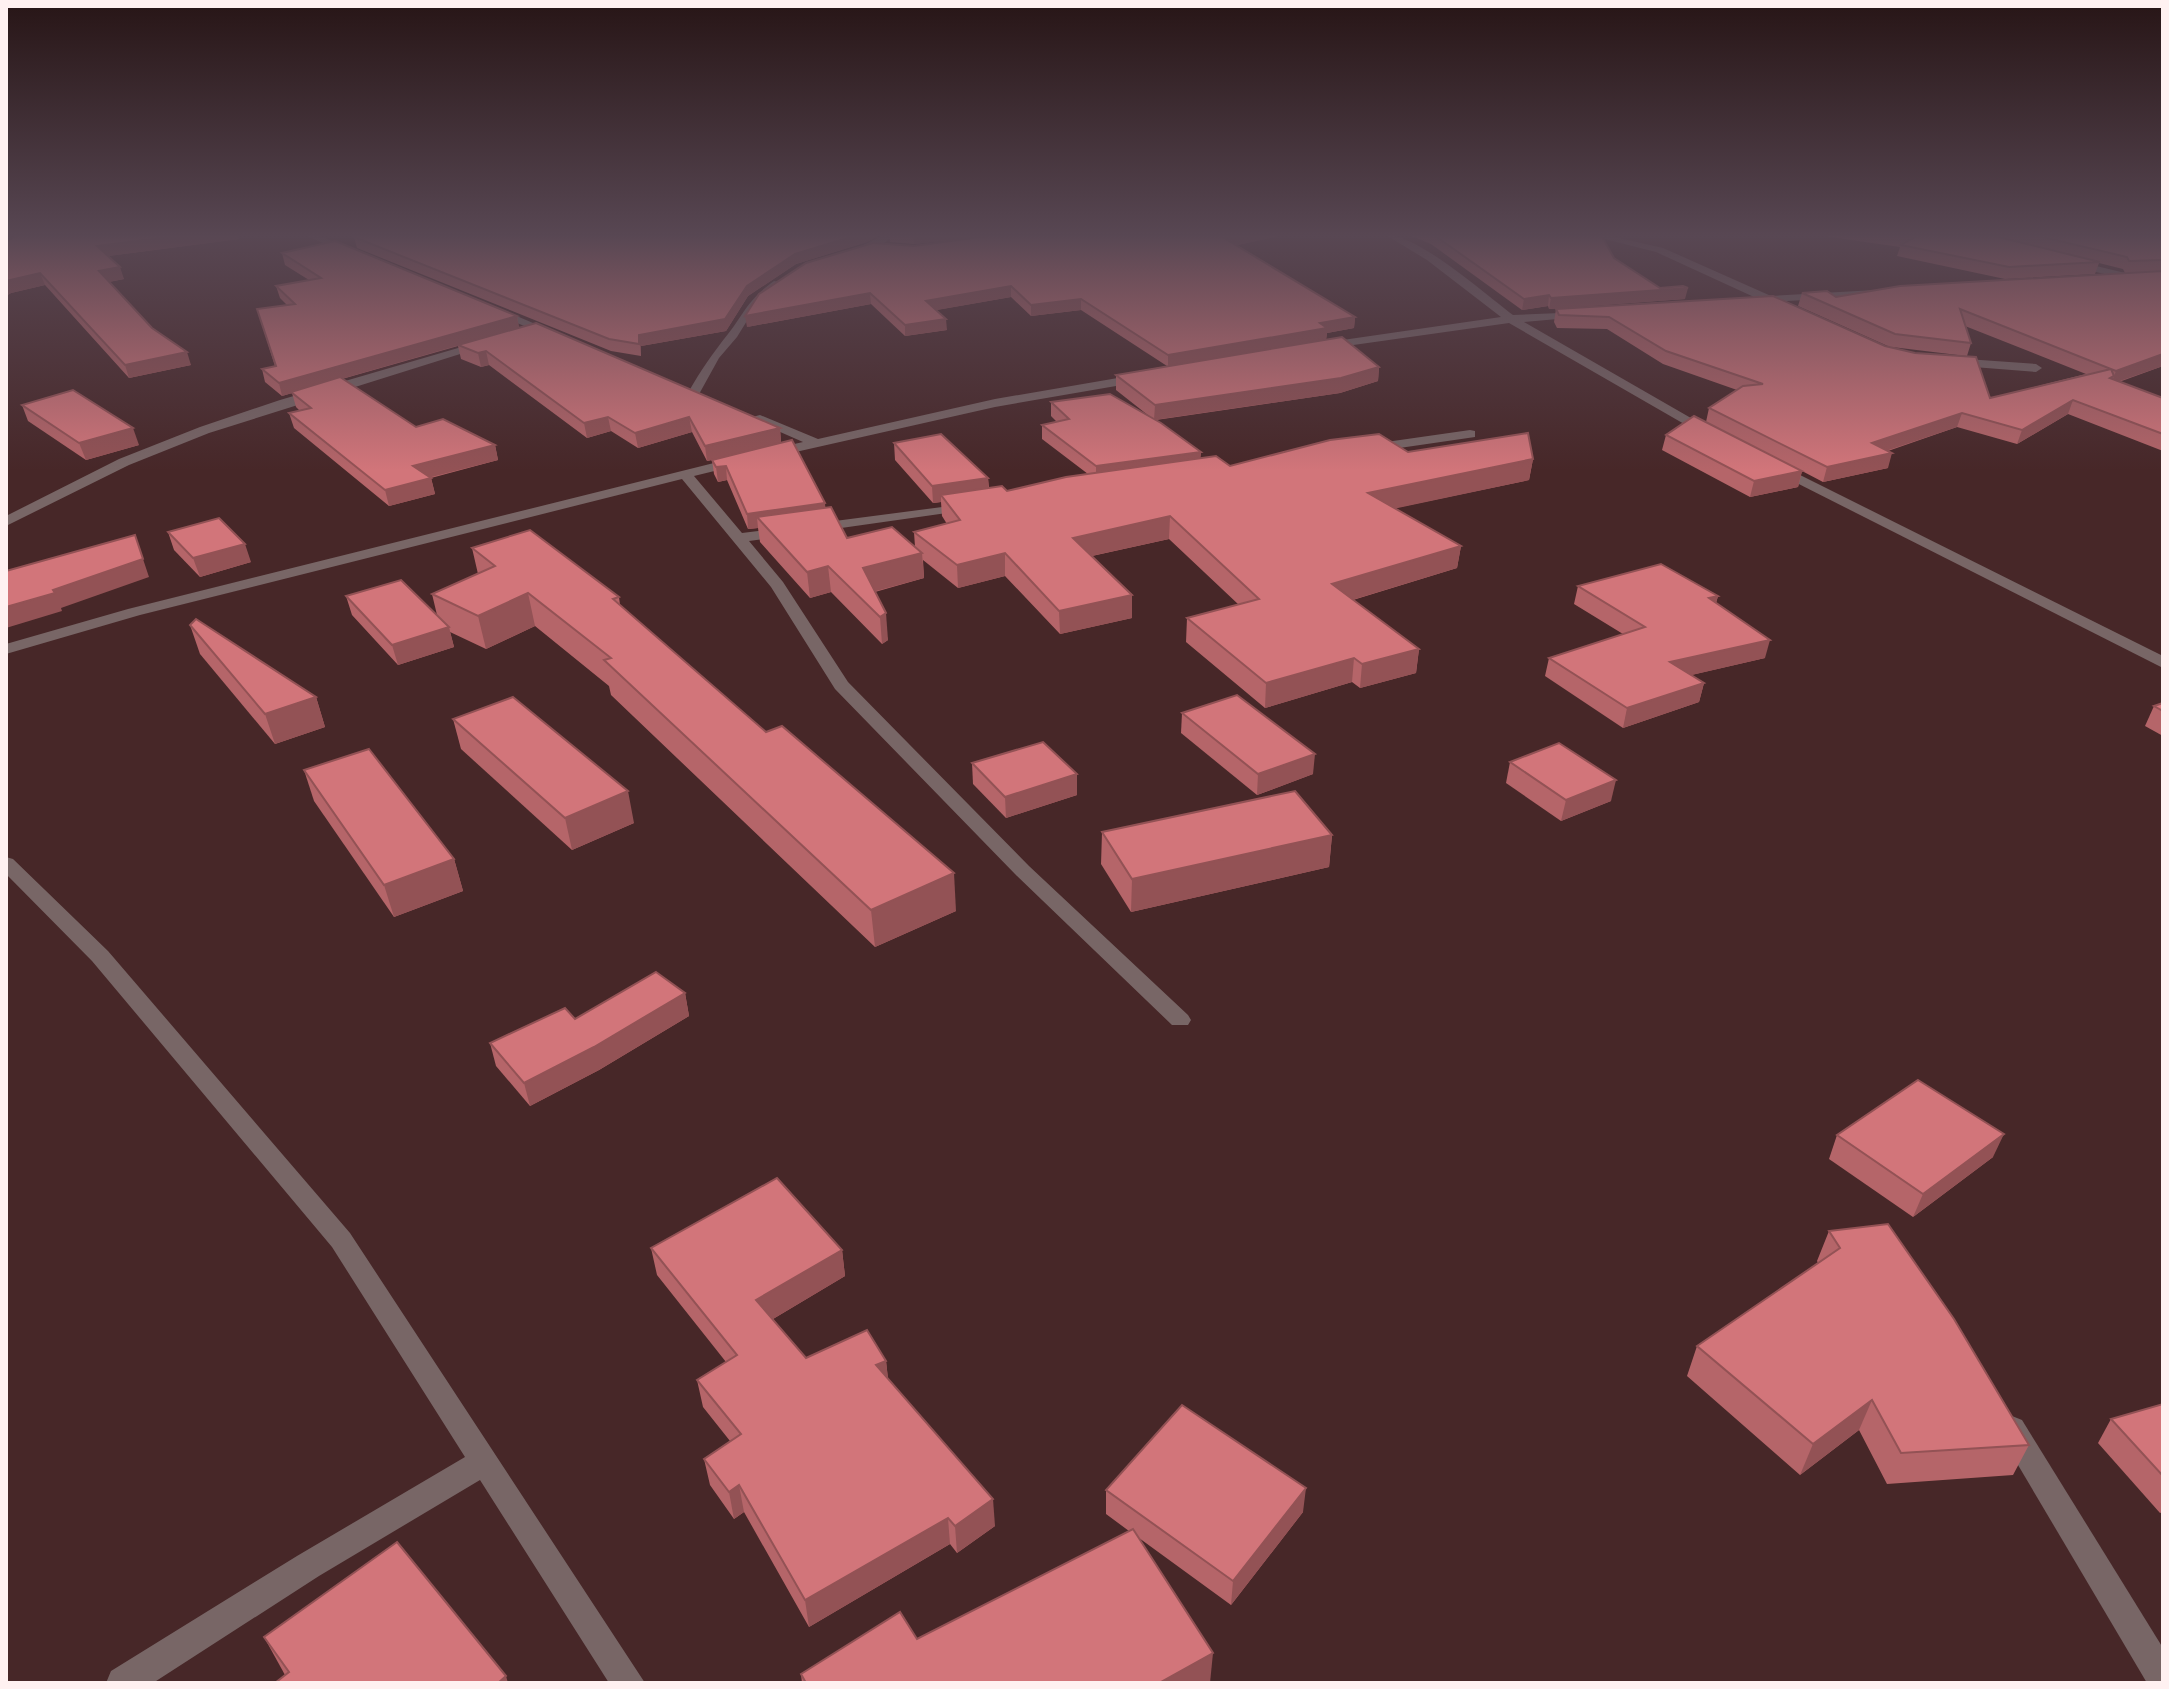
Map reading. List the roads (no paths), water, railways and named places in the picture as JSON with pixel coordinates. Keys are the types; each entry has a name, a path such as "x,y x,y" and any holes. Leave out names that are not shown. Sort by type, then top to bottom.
{"street":[{"path":"503,314 568,340"},
{"path":"680,387 701,395 714,357 746,314"},
{"path":"1504,314 1730,444"},
{"path":"1309,349 1511,319 1577,314"},
{"path":"510,337 540,329"},
{"path":"6,522 73,486 165,445 247,416 496,342"},
{"path":"1942,362 2036,368"},
{"path":"6,649 134,612 814,442 995,403 1160,375"},
{"path":"747,415 814,442"},
{"path":"1361,450 1470,434"},
{"path":"1758,458 2163,663"},
{"path":"685,474 777,585 841,685 1022,870 1180,1020"},
{"path":"739,538 988,503"},
{"path":"6,863 100,956 341,1240 628,1683"},
{"path":"1996,1402 2163,1679"},
{"path":"123,1683 308,1566 485,1461"}]}
